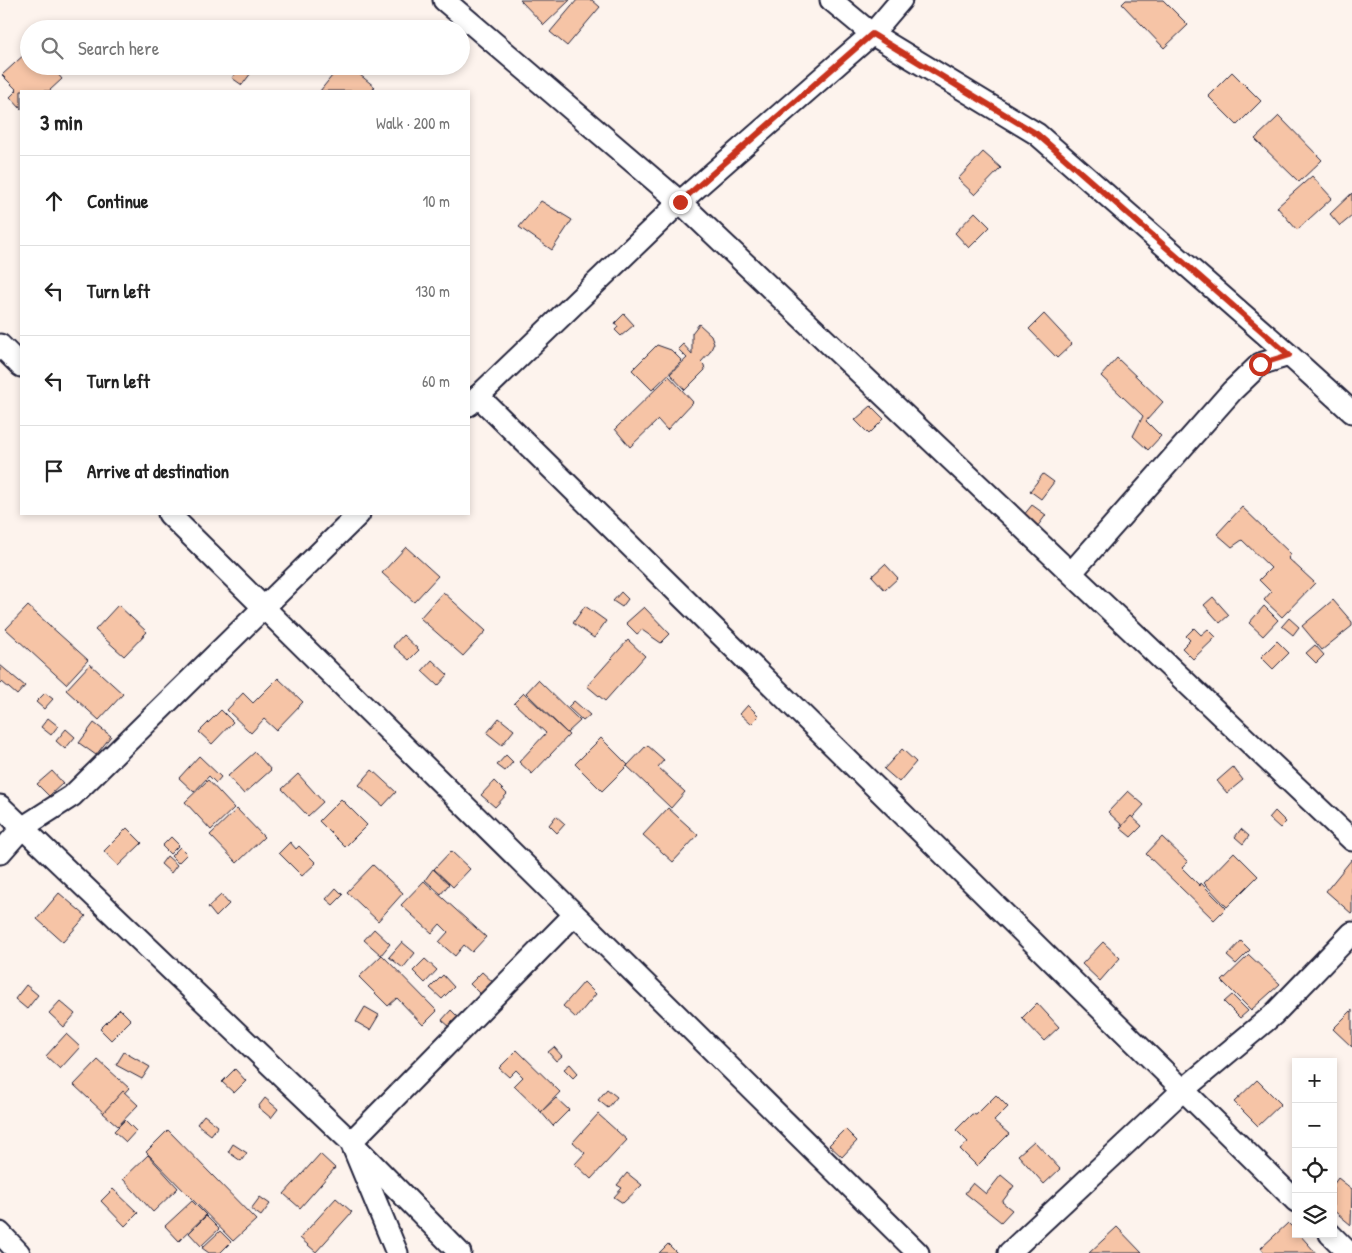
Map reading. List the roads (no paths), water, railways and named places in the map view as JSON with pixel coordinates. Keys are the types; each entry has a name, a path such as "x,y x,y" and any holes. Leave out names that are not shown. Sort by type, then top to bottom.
{"street":[{"path":"444,0 467,20"},
{"path":"831,0 872,34 1037,134 1352,412"},
{"path":"901,0 872,34 680,202 473,401 1292,1197"},
{"path":"470,22 680,202 1072,572 1352,840"},
{"path":"0,345 20,365"},
{"path":"1072,572 1232,391 1260,364 1289,355"},
{"path":"170,515 918,1253"},
{"path":"0,854 22,828 72,796 358,515"},
{"path":"0,806 351,1142 460,1253"},
{"path":"351,1142 574,915"},
{"path":"1010,1253 1183,1090 1273,1015 1352,934"},
{"path":"351,1142 397,1253"},
{"path":"0,1233 19,1253"},
{"path":"1334,1238 1349,1253"}]}
